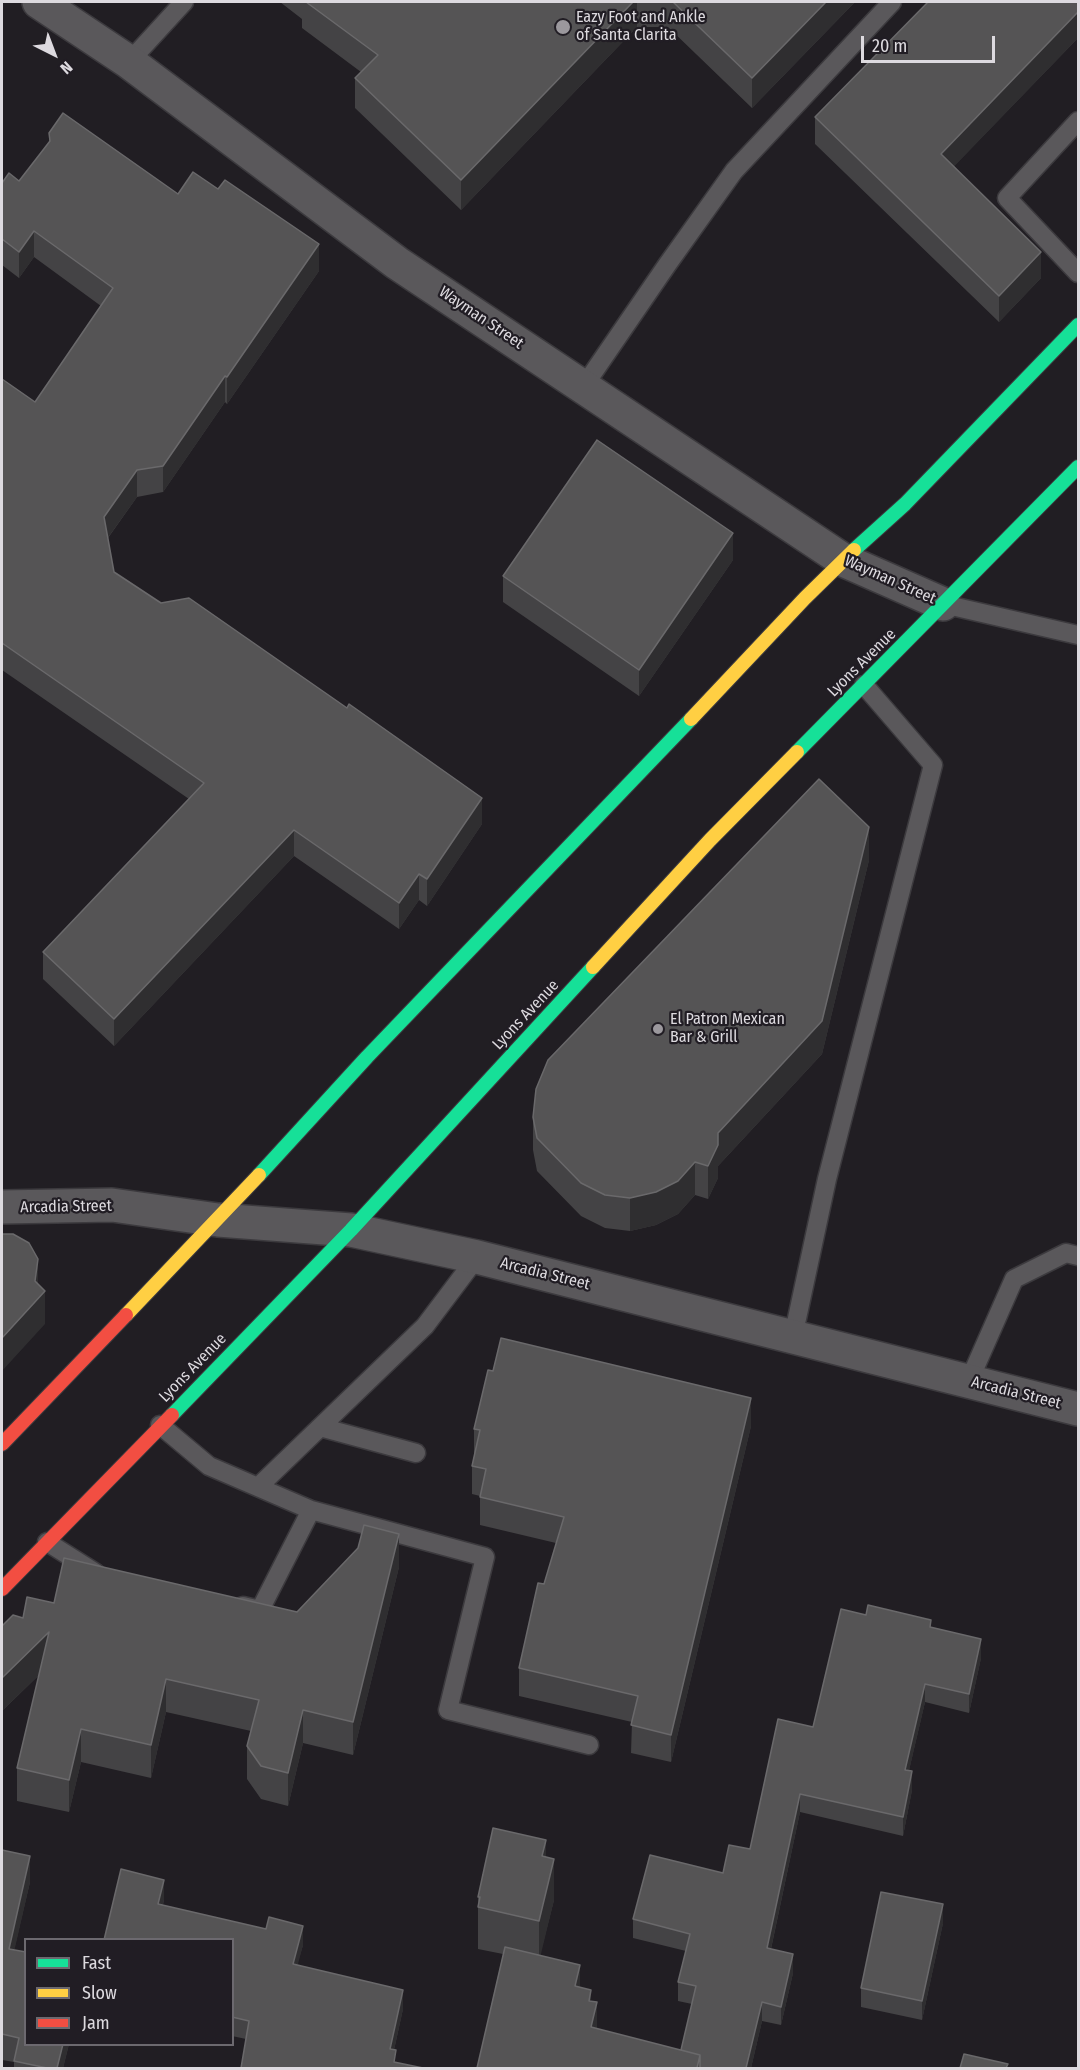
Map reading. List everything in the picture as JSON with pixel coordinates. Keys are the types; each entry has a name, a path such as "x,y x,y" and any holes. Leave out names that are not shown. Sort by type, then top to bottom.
{"main road":[{"path":"2,1444 218,1220 367,1057 843,560 905,504 1078,325"},
{"name":"Lyons Avenue","path":"2,1589 351,1230 710,840 1078,466"}],"street":[{"name":"Wayman Street","path":"39,2 129,62 398,263 843,560 943,604"},
{"name":"Arcadia Street","path":"2,1207 112,1205 218,1220 351,1230 477,1257 1078,1409"}],"lane":[{"path":"129,62 184,2"},
{"path":"584,386 734,171 892,2"},
{"path":"1078,121 1007,198 1078,273"},
{"path":"943,604 1078,635"},
{"path":"794,1337 827,1179 933,765 864,685"},
{"path":"969,1381 1014,1279 1066,1253 1078,1256"},
{"path":"258,1487 425,1326 477,1257"},
{"path":"160,1425 209,1466 311,1510 485,1557 448,1710 589,1745"},
{"path":"320,1427 416,1453"},
{"path":"227,1602 260,1610 311,1510"},
{"path":"47,1542 95,1573 117,1578"}],"building":[{"path":"306,2 633,2 461,180 355,78 378,55"},
{"path":"673,2 826,2 752,78"},
{"path":"928,2 1078,2 1078,12 941,154 1041,252 999,296 815,117"},
{"path":"63,113 178,194 193,172 218,189 225,180 319,244 163,466 137,470 104,517 114,572 161,603 189,598 347,708 349,704 482,798 427,879 419,874 399,903 294,830 114,1019 43,952 204,783 2,643 2,379 35,402 113,288 34,231 19,252 2,239 2,183 9,173 19,181 50,141 49,133"},
{"path":"597,440 733,533 639,670 503,576"},
{"path":"819,779 869,827 822,1021 718,1133 718,1145 708,1166 695,1162 678,1181 656,1192 630,1198 605,1195 581,1183 537,1138 533,1117 536,1089 548,1060"},
{"path":"2,1234 13,1234 29,1243 38,1259 35,1281 45,1291 2,1338"},
{"path":"501,1338 751,1398 671,1735 631,1725 638,1696 519,1668 538,1583 544,1584 564,1517 480,1497 486,1469 472,1466 480,1430 474,1429 488,1370 493,1371"},
{"path":"364,1525 399,1534 353,1722 303,1710 288,1773 261,1766 247,1746 259,1700 166,1679 151,1745 81,1729 69,1780 17,1768 49,1632 2,1678 2,1626 13,1615 23,1618 27,1597 54,1603 64,1558 297,1612 358,1548"},
{"path":"868,1605 931,1620 930,1627 981,1639 969,1694 925,1684 905,1770 912,1771 903,1817 800,1794 767,1948 793,1954 781,2007 762,2002 746,2068 700,2068 700,2055 681,2050 696,1986 678,1982 690,1934 633,1919 650,1855 723,1873 729,1845 750,1849 778,1719 813,1727 841,1609 866,1615"},
{"path":"493,1828 546,1840 542,1856 554,1859 539,1921 478,1907 480,1897 478,1897"},
{"path":"2,1850 30,1856 9,1949 24,1952 24,2046 62,2046 57,2068 14,2061 19,2038 2,2034"},
{"path":"121,1869 164,1880 158,1904 266,1929 269,1917 303,1926 293,1964 403,1990 390,2049 396,2050 394,2062 423,2068 241,2068 249,2021 234,2017 234,1938 104,1938"},
{"path":"881,1892 943,1904 922,2001 861,1988"},
{"path":"505,1947 580,1965 575,1986 591,1990 589,2001 597,2002 591,2027 700,2055 697,2068 477,2068"},
{"path":"964,2054 1008,2064 1006,2068 960,2068"}],"traffic: fast":[{"path":"854,550 905,504 1078,325"},
{"path":"797,752 1078,467"},
{"path":"259,1175 367,1057 691,719"},
{"path":"172,1415 351,1230 593,967"}],"traffic: slow":[{"path":"691,719 805,598 854,550"},
{"path":"593,967 710,840 797,752"},
{"path":"126,1315 259,1175"}],"traffic: jam":[{"path":"2,1444 126,1315"},
{"path":"2,1589 172,1415"}],"place":[{"name":"Eazy Foot and Ankle of Santa Clarita","path":"563,27"},
{"name":"El Patron Mexican Bar & Grill","path":"658,1029"}]}
